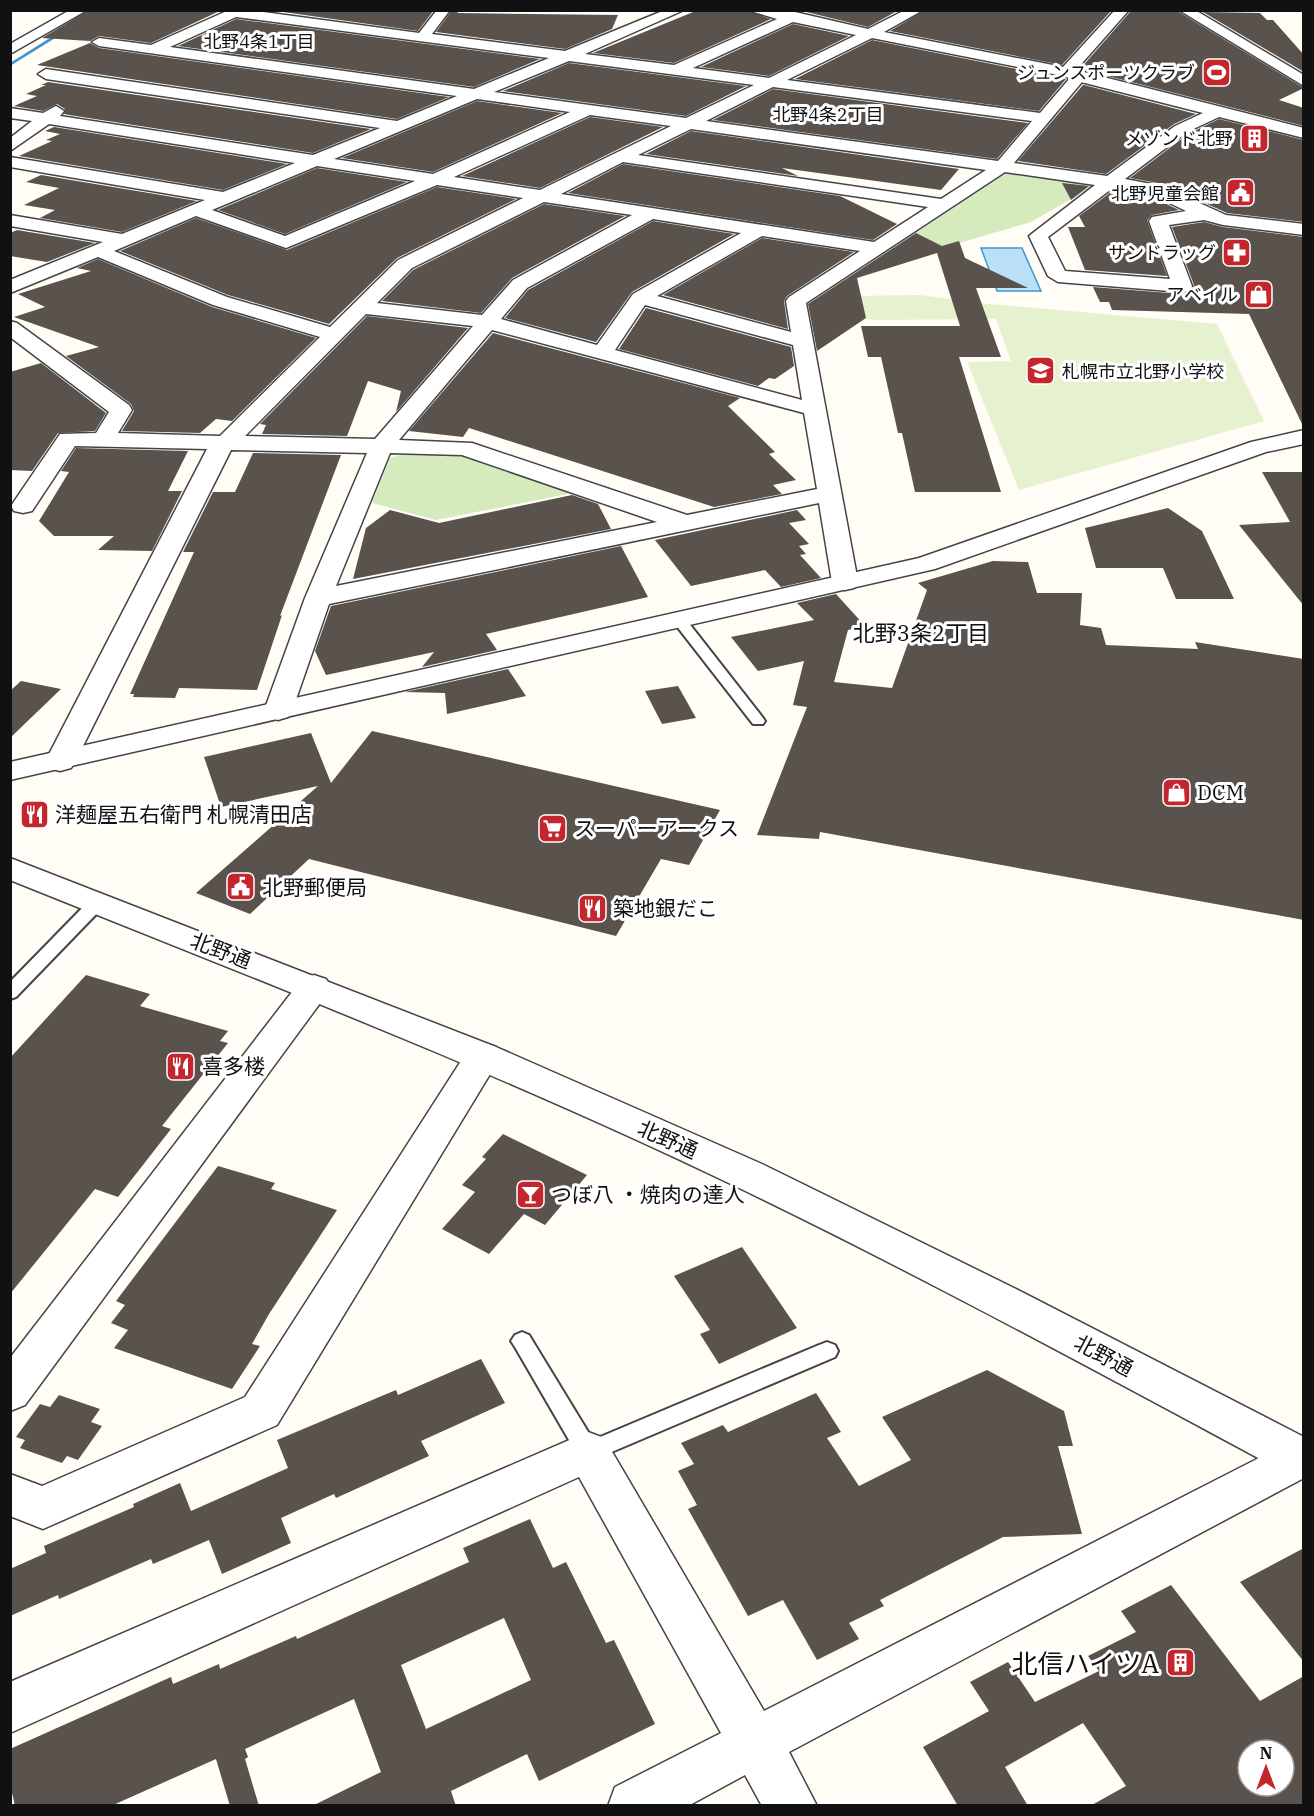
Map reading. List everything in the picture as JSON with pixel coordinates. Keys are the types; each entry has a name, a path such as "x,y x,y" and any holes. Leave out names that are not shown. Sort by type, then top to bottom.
{"street":[{"path":"10,50 81,10"},
{"path":"423,37 444,10"},
{"path":"12,286 198,211 678,10"},
{"path":"753,10 1072,74 1304,133"},
{"path":"676,70 808,10"},
{"path":"60,762 223,444 405,264 917,10"},
{"path":"845,582 812,408 796,301 1002,167 1043,118 1072,74 1123,10"},
{"path":"1185,10 1297,74 1304,82"},
{"path":"10,146 119,64 238,12 1043,118"},
{"path":"99,42 1113,182 1156,190 1205,214 1223,220 1304,230"},
{"path":"46,74 400,126"},
{"path":"198,211 286,242 438,178 589,110"},
{"path":"1205,214 1158,221 1182,286 1058,276 1038,236 1181,129 1219,111"},
{"path":"10,114 438,178 875,248"},
{"path":"621,157 942,204"},
{"path":"10,162 226,198"},
{"path":"278,711 318,598 381,447 520,284 650,213"},
{"path":"10,220 125,240"},
{"path":"603,352 639,298 759,230"},
{"path":"99,251 220,301 334,334"},
{"path":"639,298 801,341"},
{"path":"361,307 487,322 785,403 812,408"},
{"path":"10,327 121,410 103,439"},
{"path":"10,771 60,762 926,564 1259,447 1304,437"},
{"path":"23,506 68,439 464,448 685,523"},
{"path":"318,598 828,494"},
{"name":"北野通","path":"10,868 483,1056 748,1174 999,1300 1302,1458"},
{"path":"10,1392 314,987"},
{"path":"10,1495 43,1508 261,1411 483,1056"},
{"path":"10,1708 588,1452 791,1806"},
{"path":"634,1806 1302,1458"}],"lane":[{"path":"679,620 758,721"},
{"path":"10,993 98,902"},
{"path":"522,1341 588,1452 827,1351"}],"green space":[{"path":"1013,173 1089,184 1092,187 1031,222 939,249 907,239 1005,174"},
{"path":"920,295 989,304 1217,324 1264,421 1019,490 967,362 1011,361 996,319 874,320 837,313 855,296"},
{"path":"405,453 458,455 573,493 436,520 372,503 390,458"}],"water":[{"path":"981,248 1022,248 1041,291 997,291"}],"building":[{"path":"89,10 222,10 151,43 99,36 90,41 42,38"},
{"path":"269,10 434,10 418,31"},
{"path":"452,10 461,10 457,13 618,15 612,29 565,49 436,32"},
{"path":"698,10 745,10 771,19 674,63 593,53"},
{"path":"798,10 899,10 868,27"},
{"path":"925,10 1092,10 1089,12 1110,12 1062,65 890,31"},
{"path":"1130,12 1179,12 1304,88 1279,100 1304,108 1304,126 1080,69"},
{"path":"1203,12 1260,13 1267,20 1273,20 1304,55 1304,72"},
{"path":"236,19 540,59 474,87 178,46"},
{"path":"793,24 849,36 769,76 701,67"},
{"path":"872,40 1066,79 1039,111 795,79"},
{"path":"90,43 99,48 449,97 397,119 37,65"},
{"path":"569,63 746,86 686,116 503,91"},
{"path":"48,82 371,129 313,153 69,115 64,114 65,109 57,104 43,111 14,106 37,96 26,94"},
{"path":"1083,85 1196,114 1174,124 1106,174 1018,161"},
{"path":"773,89 1028,123 997,159 713,120"},
{"path":"477,101 562,113 433,172 342,158"},
{"path":"590,117 663,127 540,188 462,176"},
{"path":"1219,119 1304,140 1304,222 1227,213 1163,184 1130,178 1188,134"},
{"path":"54,127 287,164 223,190 19,156 52,141 46,140 60,134 45,131"},
{"path":"691,131 959,169 941,190 782,168 798,176 646,154"},
{"path":"623,164 840,196 897,224 873,240 568,193"},
{"path":"317,168 407,182 285,234 218,210"},
{"path":"41,175 197,201 122,232 40,218 55,210 24,205 59,188 26,182"},
{"path":"1062,183 1089,186 1071,200"},
{"path":"437,187 516,199 397,258 329,324 228,295 120,251 196,218 287,250"},
{"path":"1115,189 1150,196 1179,210 1152,215 1147,220 1167,276 1085,270 1068,227 1085,227 1079,216"},
{"path":"544,204 625,216 512,278 481,313 382,301 413,270"},
{"path":"653,221 734,234 632,292 596,342 505,318 528,290"},
{"path":"1204,222 1223,227 1304,237 1304,428 1249,314 1112,310 1109,302 1100,302 1093,287 1182,294 1191,291 1194,285 1172,227"},
{"path":"17,230 95,243 47,262 10,256 10,233"},
{"path":"916,233 942,246 959,241 965,258 1028,288 976,288 1001,357 959,357 1001,492 915,492 902,433 898,433 881,357 868,357 861,326 960,326 937,253 857,278 866,318 817,351 808,304"},
{"path":"762,238 854,252 787,296 784,301 788,329 663,295"},
{"path":"98,259 212,307 316,338 232,421 216,419 200,433 122,431 134,411 131,404 66,356 99,347 14,317 45,307 18,294 91,271 77,268"},
{"path":"646,308 791,347 794,366 775,379 769,378 758,386 619,349"},
{"path":"367,316 468,328 396,412 401,391 368,381 347,436 262,434 266,425 260,424"},
{"path":"493,333 740,398 728,406 775,452 769,454 796,480 773,485 782,494 714,507 469,428 463,437 409,431"},
{"path":"41,363 106,413 95,431 58,433 32,471 10,470 10,372"},
{"path":"76,448 188,451 168,491 182,491 152,551 98,550 114,536 54,536 39,521 69,472 61,471"},
{"path":"253,453 341,455 280,616 282,615 257,690 179,688 175,698 133,697 134,694 130,694 194,552 183,552 213,492 235,492"},
{"path":"1262,472 1304,472 1304,606 1239,525 1290,522"},
{"path":"572,495 598,504 611,529 353,579 366,528 390,510 439,523"},
{"path":"1168,508 1202,531 1234,599 1176,599 1163,568 1096,568 1085,528"},
{"path":"797,510 806,520 789,523 809,544 799,546 806,554 800,555 821,578 781,587 765,570 691,586 655,540"},
{"path":"621,546 648,597 486,634 497,650 422,667 434,652 326,675 315,651 331,606"},
{"path":"993,561 1028,562 1037,593 1082,593 1080,625 1101,628 1106,645 1198,649 1195,642 1304,659 1304,920 820,832 819,839 757,835 807,707 793,705 804,661 758,671 731,637 814,620 797,603 836,594 865,626 848,630 834,682 892,688 927,590 918,583"},
{"path":"508,669 526,696 447,714 445,693 405,692"},
{"path":"21,681 61,689 10,738 10,691"},
{"path":"678,686 696,718 662,724 645,691"},
{"path":"372,731 720,810 689,865 661,859 616,936 309,859 250,914 196,893 318,786 221,807 204,757 311,733 331,783"},
{"path":"86,975 150,994 140,1006 228,1031 220,1041 228,1043 162,1126 171,1129 118,1197 95,1189 10,1294 10,1058"},
{"name":"つぼ八 ・焼肉の達人","path":"503,1134 587,1175 545,1225 524,1214 489,1254 442,1229 475,1192 462,1185 486,1159 482,1157"},
{"path":"218,1166 275,1183 271,1189 337,1210 269,1314 252,1344 260,1346 232,1389 114,1348 128,1330 111,1323 125,1305 116,1301"},
{"path":"742,1247 797,1328 719,1364 700,1334 710,1330 674,1276"},
{"path":"481,1359 505,1403 421,1441 429,1456 336,1498 334,1494 281,1518 291,1543 222,1574 209,1540 153,1564 151,1559 59,1599 58,1595 10,1616 10,1569 46,1553 44,1546 134,1507 133,1504 180,1483 191,1511 288,1468 277,1440 396,1390 398,1395"},
{"path":"987,1370 1064,1411 1073,1446 1058,1446 1082,1534 1003,1537 880,1600 884,1606 849,1623 859,1639 817,1660 783,1600 748,1616 688,1509 697,1505 678,1471 694,1464 681,1443 723,1425 728,1432 816,1393 841,1432 827,1438 859,1486 911,1460 882,1417"},
{"path":"59,1395 100,1409 91,1422 102,1426 78,1460 67,1456 62,1463 20,1448 25,1440 16,1437 40,1404 50,1407"},
{"path":"530,1519 553,1568 566,1562 606,1643 614,1640 655,1724 539,1781 527,1754 451,1791 456,1806 312,1806 381,1772 354,1699 245,1749 248,1757 245,1759 259,1806 230,1806 216,1759 111,1806 15,1806 10,1784 10,1749 171,1677 173,1684 219,1664 220,1669 296,1636 297,1639 469,1562 463,1548","holes":["504,1618 531,1680 426,1729 401,1665"]},
{"path":"1304,1548 1304,1662 1240,1582"},
{"path":"1171,1585 1260,1701 1304,1676 1304,1806 1090,1806 1126,1786 1083,1723 1005,1767 1028,1806 958,1806 923,1747 989,1711 970,1682 1008,1662 1035,1702 1099,1671 1088,1656 1136,1632 1121,1611"}],"waterway":[{"path":"10,65 63,32"}],"place":[{"name":"ジュンスポーツクラブ","path":"1216,72"},
{"name":"メゾンド北野","path":"1254,138"},
{"name":"北野児童会館","path":"1240,193"},
{"name":"サンドラッグ","path":"1237,252"},
{"name":"アベイル","path":"1259,294"},
{"name":"札幌市立北野小学校","path":"1041,371"},
{"name":"DCM","path":"1176,792"},
{"name":"洋麺屋五右衛門 札幌清田店","path":"34,814"},
{"name":"スーパーアークス","path":"553,828"},
{"name":"北野郵便局","path":"241,887"},
{"name":"築地銀だこ","path":"592,908"},
{"name":"喜多楼","path":"181,1066"},
{"name":"つぼ八 ・焼肉の達人","path":"530,1194"},
{"name":"北信ハイツA","path":"1180,1663"}],"district":[{"name":"北野4条1丁目","path":"259,41"},
{"name":"北野4条2丁目","path":"828,114"},
{"name":"北野3条2丁目","path":"921,632"}]}
